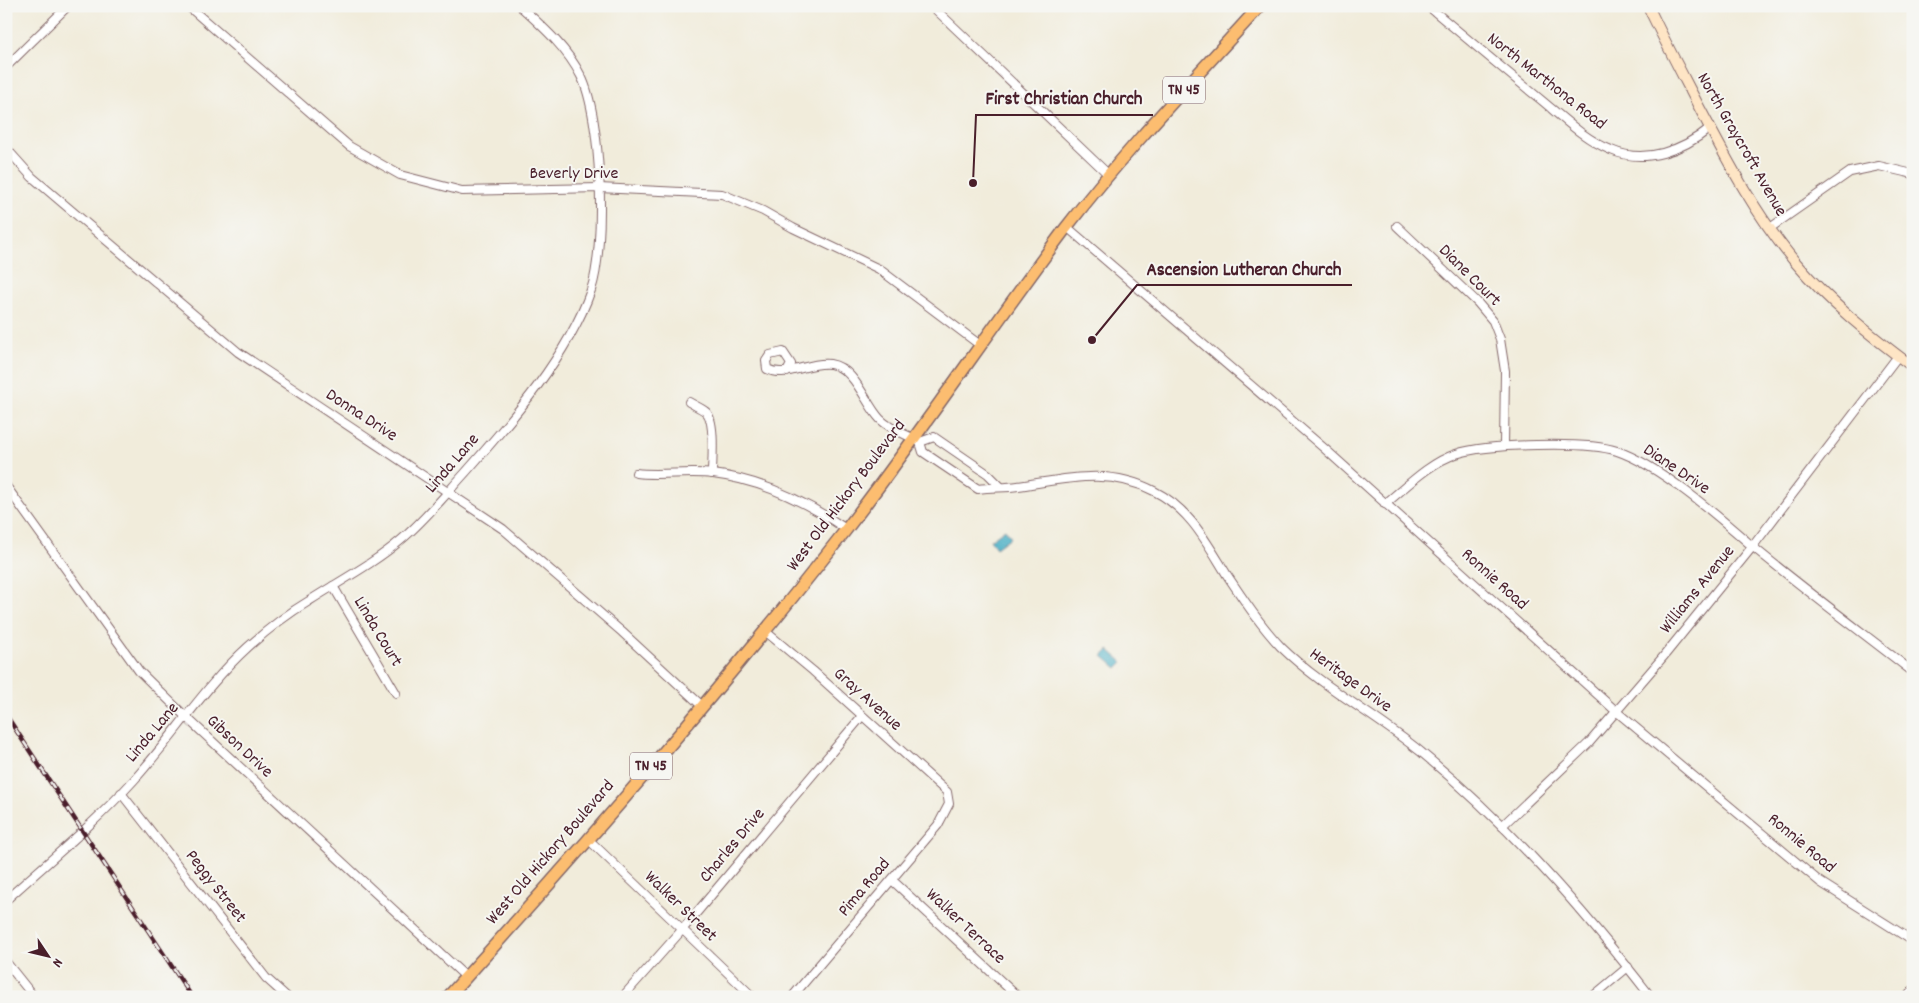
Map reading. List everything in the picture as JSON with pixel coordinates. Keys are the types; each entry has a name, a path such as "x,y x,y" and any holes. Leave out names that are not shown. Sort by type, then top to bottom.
{"main road":[{"name":"West Old Hickory Boulevard","path":"448,997 588,839 765,631 917,440 980,345 1067,227 1109,175 1260,6"}],"street":[{"path":"6,67 68,6"},
{"name":"Beverly Drive","path":"188,6 349,146 400,175 462,191 599,188 722,194 763,211 793,228 879,268 980,345"},
{"name":"Linda Lane","path":"6,900 121,793 247,648 292,612 372,562 401,540 449,491 512,418 574,327 590,292 596,268 600,217 592,109 584,80 553,36 520,6"},
{"path":"932,6 1109,175"},
{"name":"North Marthona Road","path":"1428,6 1577,129 1612,151 1633,155 1657,154 1695,141 1710,128"},
{"name":"North Graycroft Avenue","path":"1648,6 1710,128 1749,197 1770,228 1796,263 1835,303 1913,367"},
{"name":"Donna Drive","path":"6,148 32,177 238,352 449,491 534,554 702,706"},
{"path":"1770,228 1850,172 1879,166 1913,174"},
{"name":"Diane Court","path":"1397,226 1477,302 1493,321 1500,339 1505,371 1504,446"},
{"name":"Ronnie Road","path":"1067,227 1446,556 1616,712 1820,882 1913,941"},
{"name":"Williams Avenue","path":"1502,826 1589,742 1707,605 1898,356"},
{"name":"Heritage Drive","path":"787,372 802,366 831,364 844,371 856,384 880,419 891,428 917,440 934,437 1000,486"},
{"path":"689,402 708,413 710,419 712,474"},
{"name":"Heritage Drive","path":"917,440 923,452 978,489 1000,486 1013,487 1077,477 1102,476 1142,485 1180,509 1204,536 1228,576 1280,646 1321,681 1419,750 1502,826 1561,887 1651,997"},
{"name":"Diane Drive","path":"1385,504 1433,466 1456,454 1504,446 1583,446 1616,450 1645,464 1698,502 1913,672"},
{"path":"636,473 655,475 712,474 775,488 816,508 846,529"},
{"name":"Gibson Drive","path":"6,486 139,671 466,977"},
{"name":"Linda Court","path":"333,586 396,693"},
{"name":"Gray Avenue","path":"765,631 813,671 948,792"},
{"name":"Charles Drive","path":"626,993 682,930 862,716"},
{"name":"Pima Road","path":"792,997 892,880 945,814 949,804 948,792"},
{"name":"Peggy Street","path":"121,793 266,978 287,997"},
{"name":"Walker Street","path":"588,839 753,997"},
{"name":"Walker Terrace","path":"892,880 1018,997"},
{"path":"6,962 34,997"},
{"path":"1592,997 1628,967"},
{"path":"1908,997 1913,990"}],"water":[{"path":"1005,529 1011,537 996,548 990,540"},
{"path":"1109,650 1123,662 1117,668 1103,656"}],"railway":[{"path":"6,715 192,997"}],"place":[{"name":"First Christian Church","path":"973,183"},
{"name":"Ascension Lutheran Church","path":"1092,340"}]}
